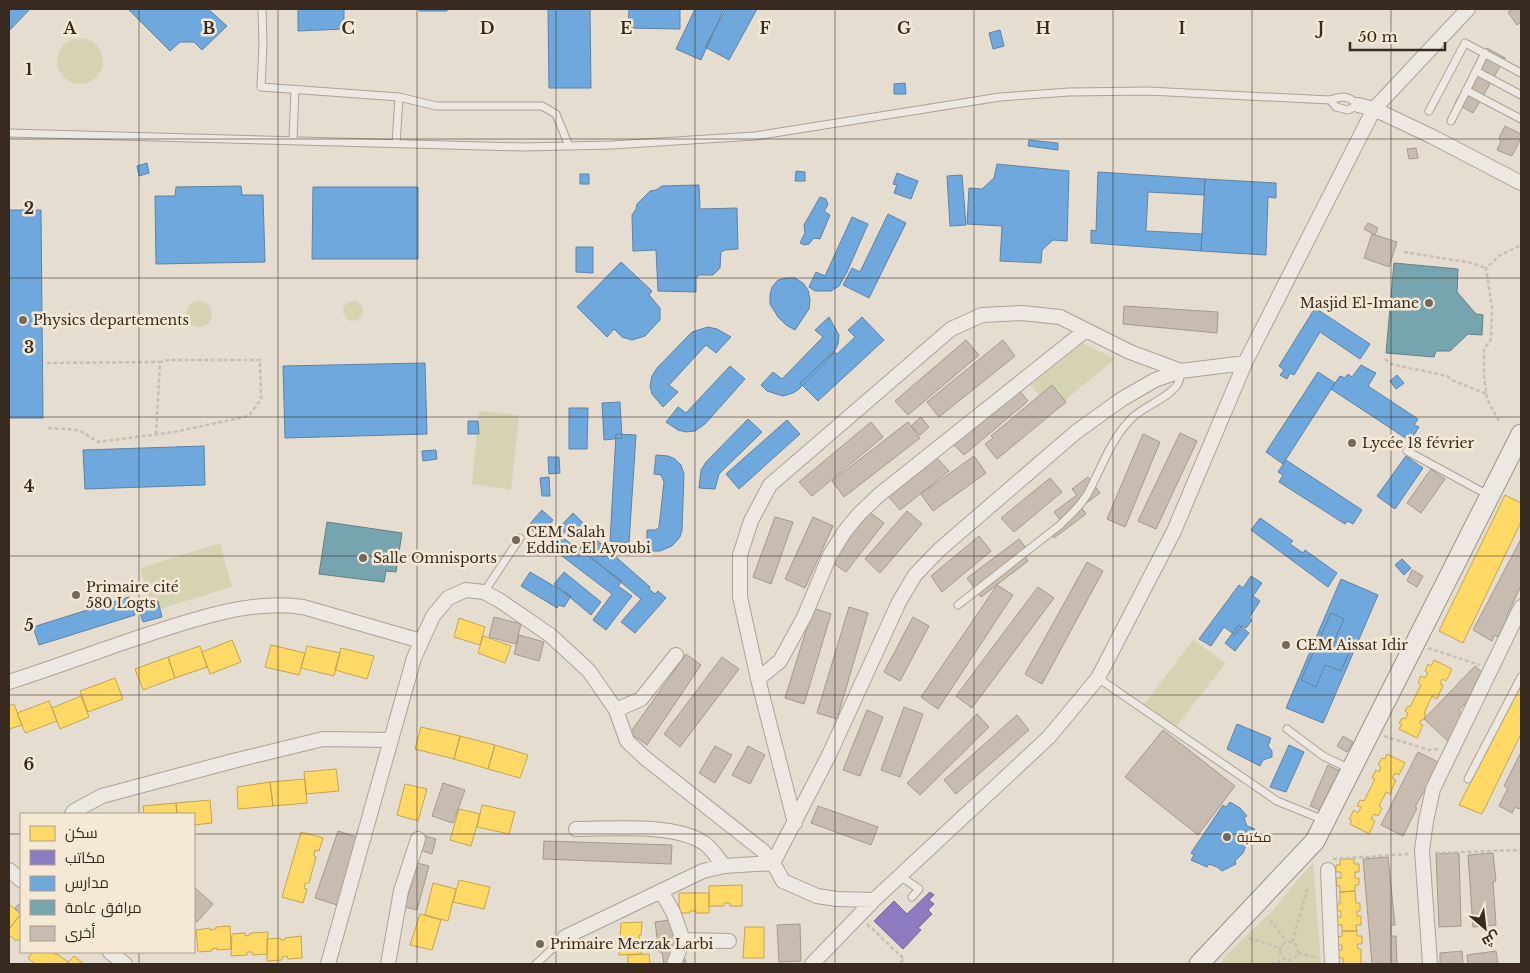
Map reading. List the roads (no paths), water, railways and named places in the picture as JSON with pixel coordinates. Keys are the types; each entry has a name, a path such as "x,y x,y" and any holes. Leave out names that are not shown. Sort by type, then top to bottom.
{"street":[{"path":"812,964 874,900 1049,737 1098,678 1174,531 1244,363 1374,109 1468,9"},
{"path":"1358,105 1374,109 1433,137 1521,184"},
{"path":"795,823 758,679 740,597 740,556 751,521 770,485 951,329 982,315 1022,314 1060,317 1130,352 1180,371"},
{"path":"758,679 780,661 789,647 830,555 845,531 859,514 879,495 1086,330"},
{"path":"773,863 829,755 899,602 915,575 939,550 1076,432 1122,399 1155,380 1180,371 1244,363"},
{"path":"1199,964 1315,841 1521,434"},
{"path":"328,964 414,658 433,616 448,598 466,590 484,592 550,634 589,671 616,710 627,741 645,758 763,851 773,863 783,881 817,896 837,900 874,900"},
{"path":"9,682 189,621 232,611 271,605 288,604 303,607 421,641"},
{"path":"1430,964 1422,850 1433,789 1521,607"},
{"path":"616,710 641,699 676,655"},
{"path":"73,813 102,796 323,739 390,740"},
{"path":"576,829 669,830 689,834 706,844 724,866"},
{"path":"388,964 401,891 418,839"},
{"path":"565,937 703,871 724,866 773,863"},
{"path":"9,870 20,879"},
{"path":"1328,870 1332,964"},
{"path":"662,891 673,912 683,940 674,964"},
{"path":"683,940 729,941"},
{"path":"111,953 125,964"}],"lane":[{"path":"262,9 261,87 399,97 436,106 542,106 556,114 569,146"},
{"path":"1429,111 1465,43 1521,73"},
{"path":"1451,121 1485,53"},
{"path":"1476,71 1521,95"},
{"path":"293,139 295,90"},
{"path":"1466,90 1521,120"},
{"path":"9,132 523,147 612,145 755,136 1000,97 1068,92 1148,91 1330,100 1341,96 1352,98 1358,105 1348,110 1336,107 1330,100"},
{"path":"396,144 399,97"},
{"path":"958,605 1060,525 1076,510 1087,494 1102,461 1118,434 1133,417 1170,392 1177,385 1180,379 1180,371"},
{"path":"1407,451 1490,496"},
{"path":"484,592 520,538"},
{"path":"1468,778 1521,677"},
{"path":"1098,678 1276,801 1324,820"},
{"path":"1287,729 1322,756 1351,769"},
{"path":"900,876 919,889 912,897"},
{"path":"536,964 565,937"}],"place":[{"name":"Masjid El-Imane","path":"1429,303"},
{"name":"Physics departements","path":"23,320"},
{"name":"Lycée 18 février","path":"1352,443"},
{"name":"CEM Salah Eddine El Ayoubi","path":"516,540"},
{"name":"Salle Omnisports","path":"363,558"},
{"name":"Primaire cité 580 Logts","path":"76,595"},
{"name":"CEM Aissat Idir","path":"1286,645"},
{"name":"مكتبة","path":"1227,837"},
{"name":"Primaire Merzak Larbi","path":"540,944"}]}
